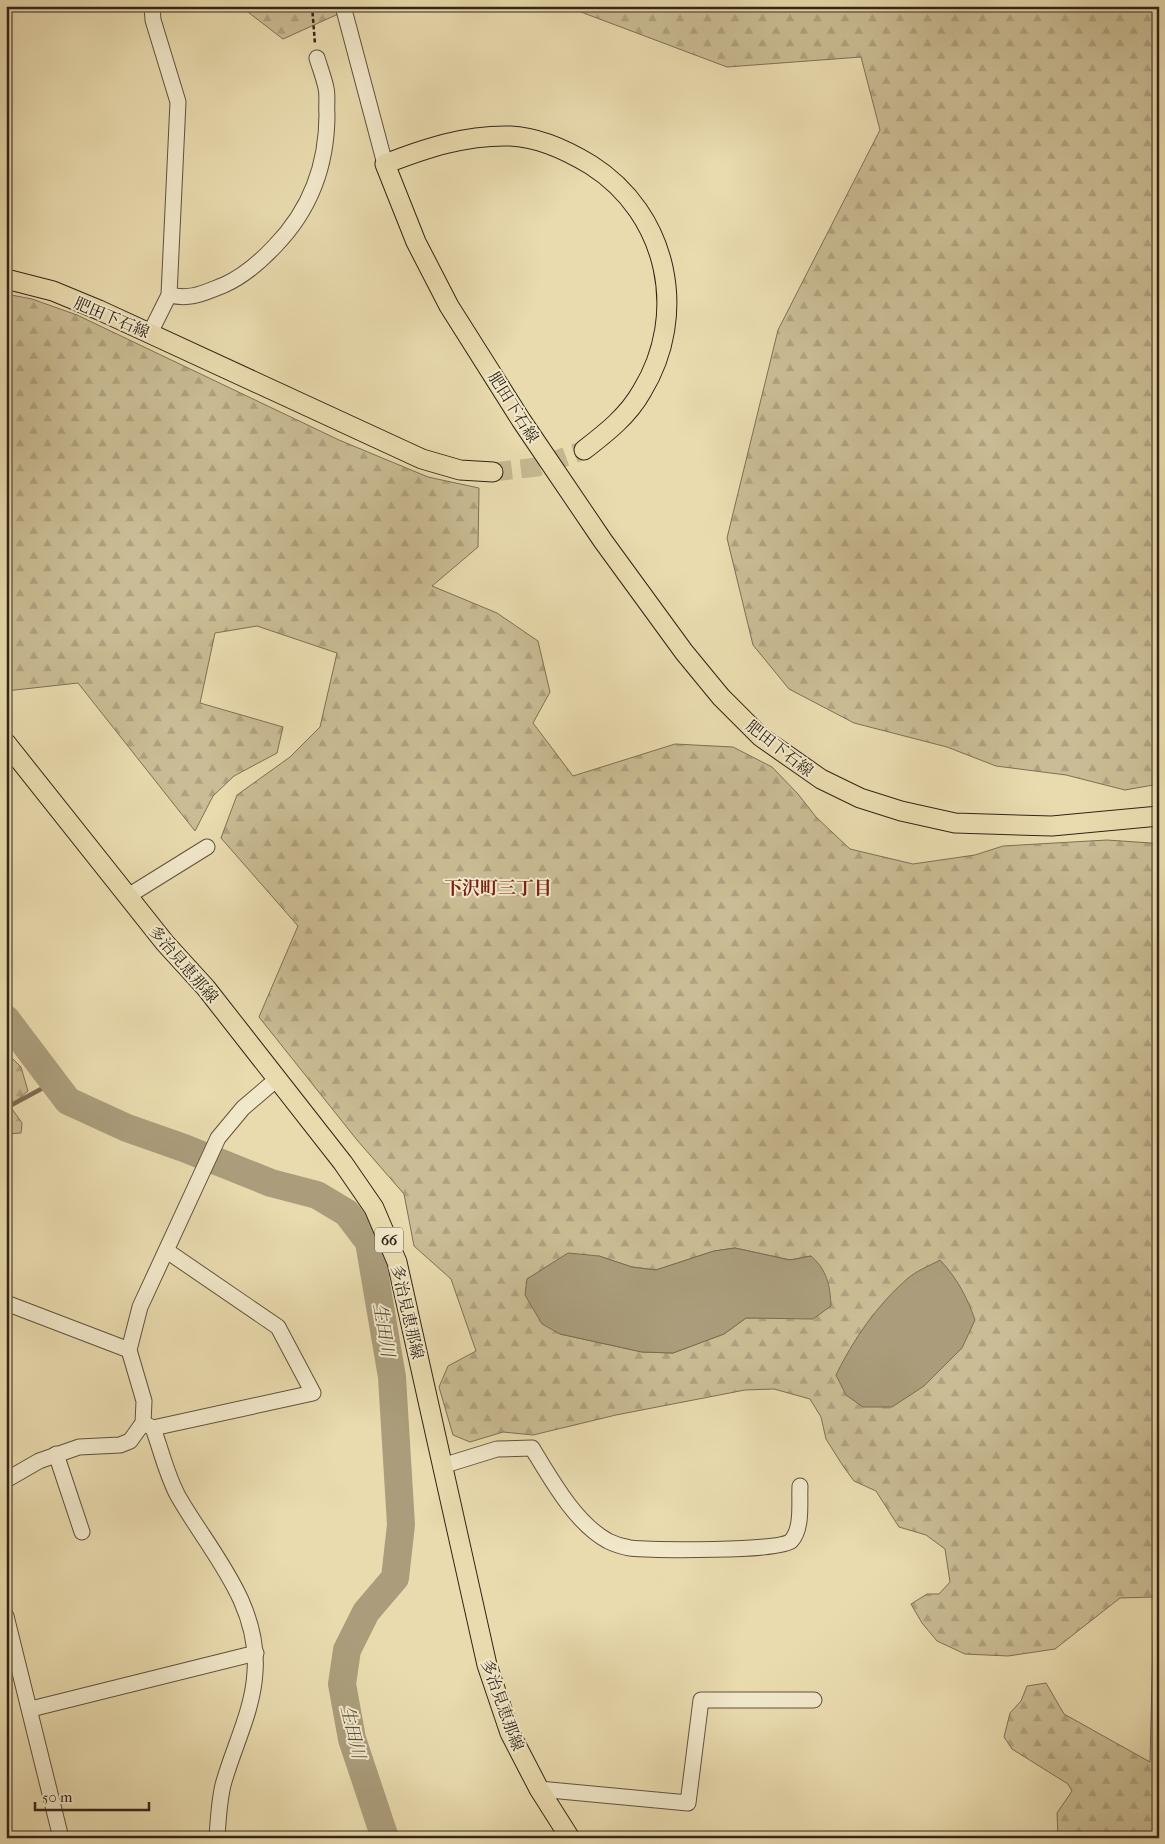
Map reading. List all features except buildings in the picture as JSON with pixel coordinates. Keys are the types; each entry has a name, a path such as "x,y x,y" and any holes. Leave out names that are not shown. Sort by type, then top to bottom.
{"main road":[{"path":"385,164 441,144 474,137 512,136 544,143 573,154 606,174 631,198 659,249 667,296 666,325 659,356 642,392 613,428 584,450"},
{"name":"肥田下石線","path":"385,164 416,242 449,306 521,420 603,541 684,652 721,696 761,737 821,779 860,798 900,811 955,824 1052,826 1159,816"},
{"name":"肥田下石線","path":"6,278 52,291 150,333 422,459 460,470 492,472"},
{"name":"多治見恵那線","path":"6,742 165,943 206,988 278,1078 374,1208 397,1262 487,1665 510,1733 539,1788 570,1838"}],"street":[{"path":"150,333 169,295 178,102 153,20 152,6"},
{"path":"343,6 385,164"},
{"path":"169,295 184,298 197,296 239,279 264,259 292,228 310,199 321,165 327,132 326,89 317,58"},
{"path":"128,896 207,847"},
{"path":"217,1838 223,1785 252,1692 256,1653 252,1626 238,1590 177,1494 148,1425 144,1401 129,1350 140,1307 218,1138 243,1108 278,1078"},
{"path":"6,1480 16,1472 56,1454 79,1447 120,1444 130,1441 148,1425 314,1393 278,1327 166,1252"},
{"path":"6,1303 129,1350"},
{"path":"442,1466 497,1449 532,1448 578,1516 608,1541 629,1548 738,1549 781,1546 790,1542 798,1531 800,1486"},
{"path":"56,1454 82,1532"},
{"path":"6,1616 60,1838"},
{"path":"30,1709 256,1653"},
{"path":"539,1788 688,1803 702,1700 814,1700"}],"path":[{"path":"312,6 317,58"}],"green space":[{"path":"240,6 356,6 283,39"},
{"path":"565,6 1159,6 1159,784 1125,790 1066,775 996,766 947,747 854,723 789,689 753,645 727,538 778,330 880,130 861,57 727,67"},
{"path":"6,294 32,299 77,315 339,440 428,477 479,488 478,547 432,586 497,613 538,641 550,692 533,723 573,776 675,744 733,747 772,767 798,794 816,817 850,849 913,864 975,855 1003,846 1107,840 1151,843 1159,847 1159,1838 1058,1838 1057,1813 1072,1791 1068,1784 1012,1749 1004,1737 1010,1713 1021,1701 1027,1686 1046,1683 1064,1714 1150,1762 1154,1597 1120,1598 1055,1649 1008,1656 965,1654 937,1641 922,1623 911,1604 927,1594 939,1594 950,1582 945,1549 926,1535 899,1527 876,1491 854,1481 826,1439 821,1417 810,1399 774,1389 745,1390 616,1415 533,1435 503,1432 470,1442 453,1435 439,1387 448,1366 476,1351 451,1279 414,1246 404,1194 357,1140 259,1017 298,926 221,838 237,795 290,757 320,727 337,653 257,626 215,633 200,703 283,727 277,753 234,776 213,796 195,831 78,683 6,691","holes":["735,1248 790,1260 811,1256 776,1317 746,1318 724,1334 673,1353 642,1352 560,1334 599,1256 632,1267 656,1270 714,1251"]},
{"path":"6,1052 21,1067 28,1091 10,1106 22,1123 21,1133 6,1134"}],"shaded area":[{"path":"735,1248 790,1260 811,1256 821,1267 827,1278 831,1306 813,1319 746,1318 724,1334 673,1353 642,1352 560,1334 542,1324 525,1295 527,1279 568,1253 599,1256 632,1267 656,1270 714,1251"},
{"path":"940,1260 961,1288 975,1320 962,1348 924,1386 892,1407 863,1407 846,1395 836,1375 858,1336 886,1300 907,1279"}],"waterway":[{"name":"生田川","path":"6,1019 68,1101 127,1128 184,1148 271,1183 317,1195 347,1213 369,1242 392,1377 401,1525 395,1578 366,1612 347,1650 342,1684 352,1739 385,1838"},
{"path":"6,1108 54,1082"}],"tunnel":[{"path":"493,472 537,467 584,450"}],"district":[{"name":"下沢町三丁目","path":"498,888"}]}
